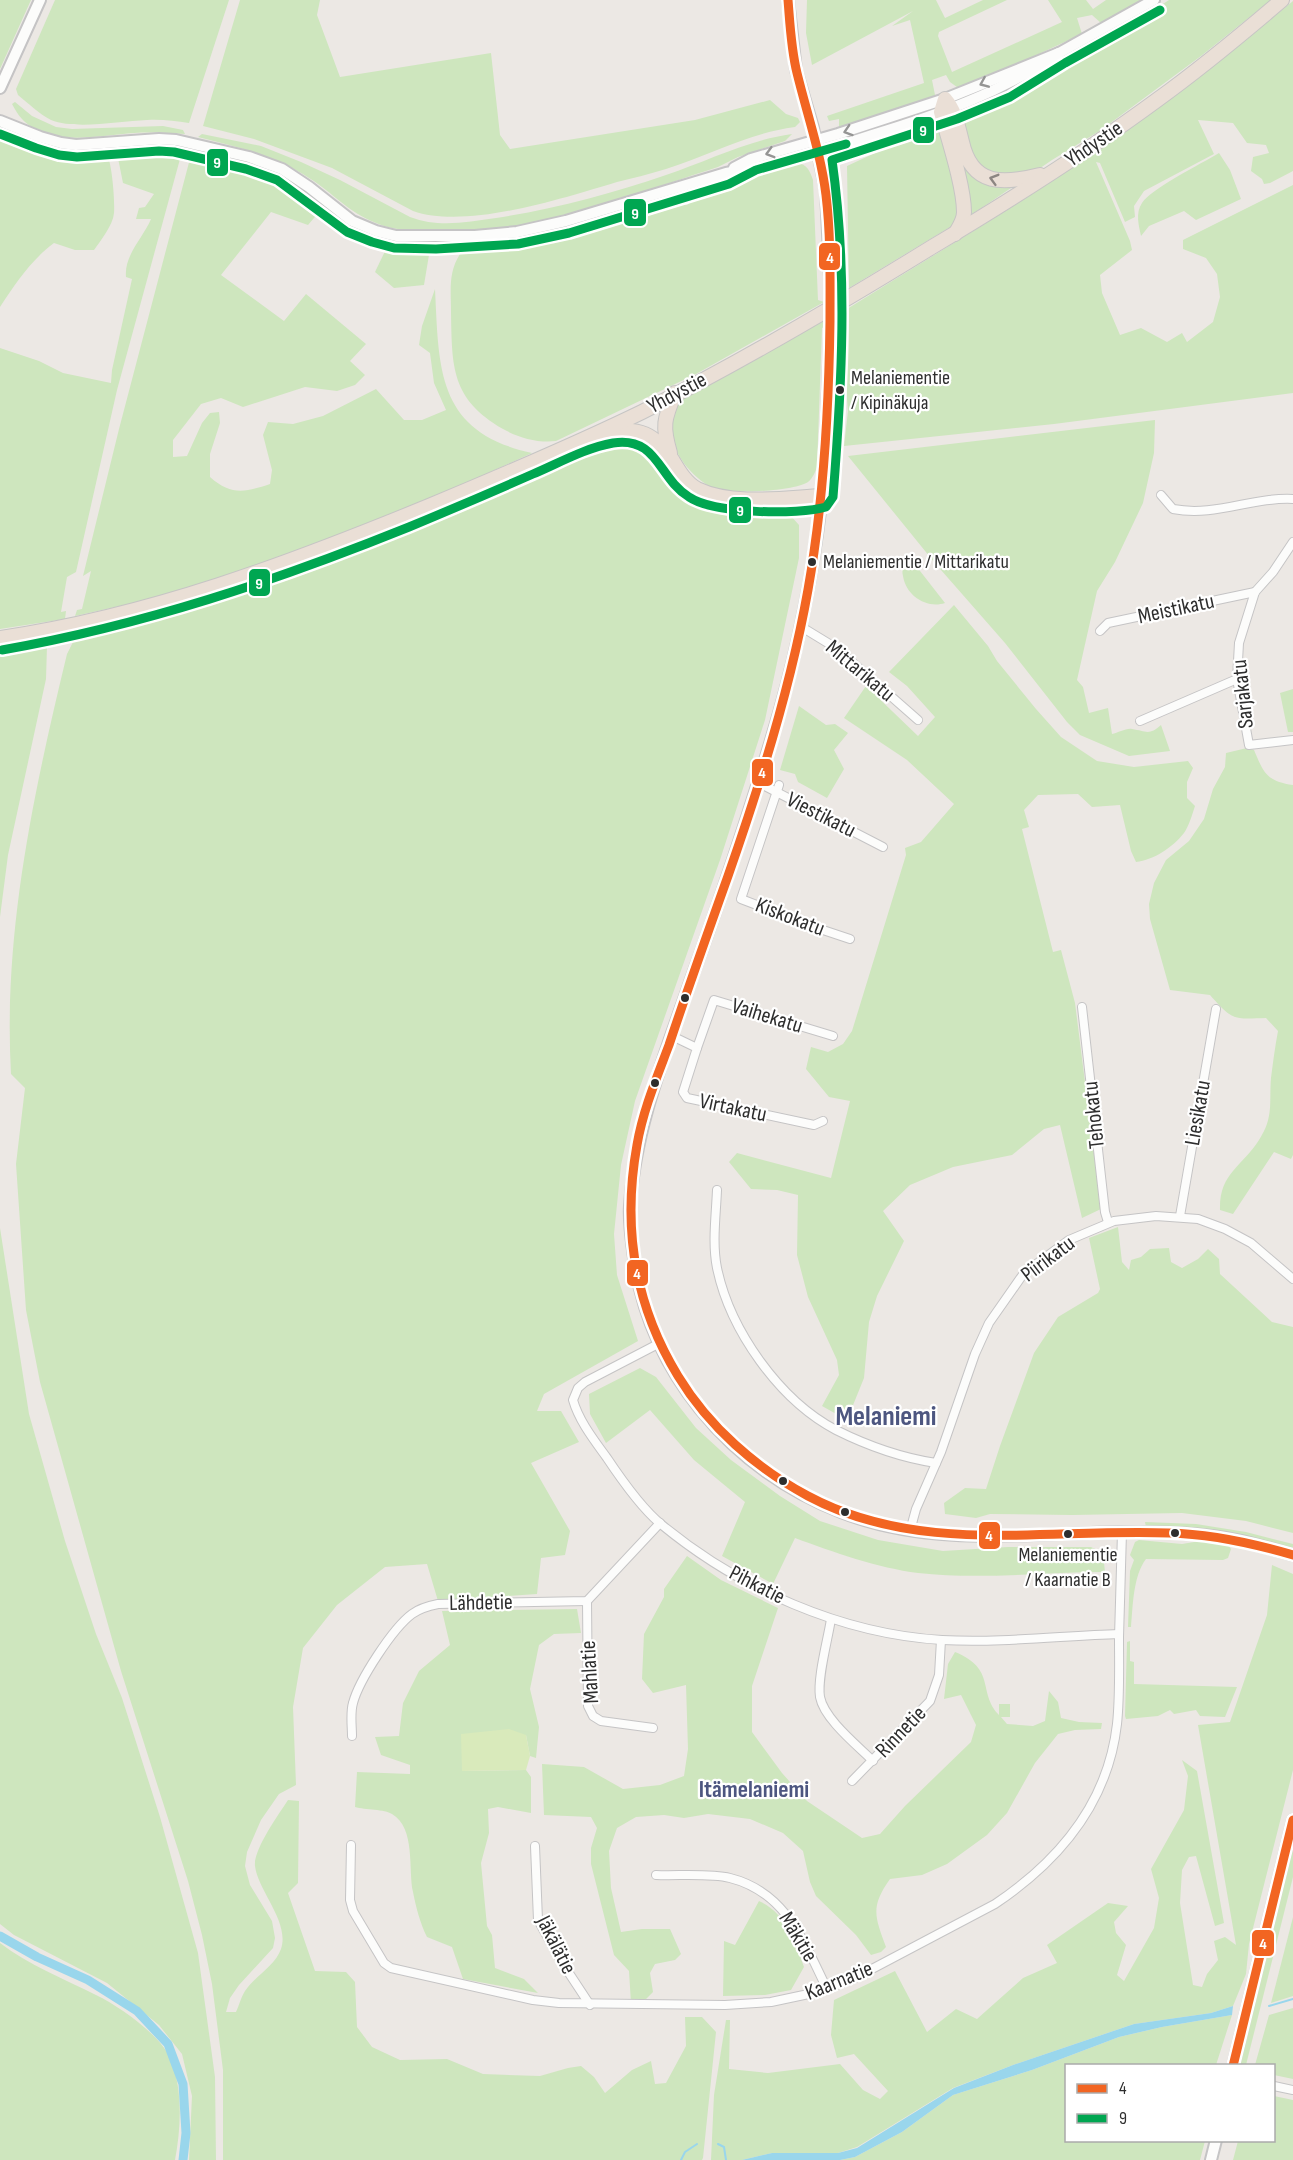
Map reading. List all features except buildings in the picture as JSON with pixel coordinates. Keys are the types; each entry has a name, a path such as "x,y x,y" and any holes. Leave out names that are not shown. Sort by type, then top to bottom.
{"highway":[{"name":"Yhdystie","path":"0,638 106,618 247,577 324,549 490,480 644,411 852,297 1051,173 1158,100 1282,0"},
{"path":"946,107 963,147 975,169 983,175 1005,182 1051,173"},
{"path":"946,107 964,213 955,234"},
{"path":"672,460 665,435 665,416 675,393"},
{"path":"582,440 621,430 634,430 655,438 680,473 696,488 719,496 749,499 821,496"}],"main road":[{"path":"0,88 40,0"},
{"path":"788,0 796,70 819,152 828,219 830,336 826,446 821,496 808,592 782,703 750,814 672,1036 636,1147 630,1209 635,1270 642,1300 658,1344 682,1385 704,1415 728,1440 763,1469 810,1498 841,1512 910,1531 938,1535 1122,1532 1206,1536 1240,1540 1293,1555"},
{"path":"0,121 61,143 76,145 159,139 249,157 282,170 309,187 352,221 396,236 475,236 517,232 566,221 726,173 819,152 1005,86 1154,0"},
{"path":"726,173 751,159 946,107"},
{"path":"1233,2064 1293,1820"},
{"path":"1211,2160 1216,2142"}],"street":[{"path":"1161,495 1173,510 1190,512 1212,511 1272,498 1293,499"},
{"name":"Sarjakatu","path":"1293,542 1273,572 1255,592 1239,643 1237,679 1249,744 1293,740"},
{"name":"Meistikatu","path":"1100,631 1108,623 1255,592"},
{"name":"Mittarikatu","path":"800,626 836,648 918,720"},
{"path":"1140,722 1237,679"},
{"name":"Viestikatu","path":"759,783 778,788 884,847"},
{"name":"Kiskokatu","path":"778,788 741,899 850,939"},
{"name":"Vaihekatu","path":"697,1048 714,1000 833,1036"},
{"name":"Tehokatu","path":"1082,1007 1108,1222"},
{"name":"Liesikatu","path":"1180,1216 1216,1009"},
{"path":"672,1036 697,1048"},
{"name":"Virtakatu","path":"697,1048 683,1092 687,1098 814,1125 824,1121"},
{"path":"717,1190 715,1243 717,1267 728,1304 746,1340 773,1378 805,1407 835,1429 871,1445 936,1463"},
{"name":"Piirikatu","path":"910,1531 916,1509 936,1463 979,1342 994,1315 1024,1273 1069,1240 1108,1222 1156,1216 1198,1219 1225,1229 1251,1243 1293,1279"},
{"name":"Pihkatie","path":"658,1344 585,1382 578,1388 573,1400 575,1407 597,1445 622,1480 660,1524 736,1575 778,1597 831,1619 898,1634 941,1640 1119,1634"},
{"path":"587,1601 660,1524"},
{"name":"Kaarnatie","path":"351,1845 350,1900 353,1911 384,1963 391,1968 533,2000 590,2005 725,2005 771,2002 827,1989 853,1979 995,1904 1047,1864 1068,1841 1091,1806 1109,1760 1116,1725 1122,1532"},
{"name":"Mahlatie","path":"587,1601 588,1706 593,1716 601,1721 653,1728"},
{"name":"Lähdetie","path":"352,1736 352,1705 358,1688 397,1628 413,1613 425,1606 587,1601"},
{"path":"831,1619 820,1682 820,1697 830,1717 873,1761"},
{"name":"Rinnetie","path":"852,1782 930,1701 939,1675 941,1640"},
{"name":"Jäkälätie","path":"535,1846 538,1920 590,2005"},
{"name":"Mäkitie","path":"656,1875 730,1878 774,1899 787,1914 827,1989"},
{"path":"1275,2086 1293,2090"}],"green space":[{"path":"0,0 31,0 0,69"},
{"path":"55,0 229,0 189,123 152,120 85,125 61,123 47,118 18,95 16,89"},
{"path":"240,0 320,0 317,15 340,77 491,53 500,135 510,149 695,120 770,100 786,114 798,118 800,122 795,127 746,139 666,169 543,203 487,214 460,217 435,216 413,211 332,168 254,139 203,126"},
{"path":"807,0 936,0 945,18 983,0 1007,0 939,32 938,36 952,72 1062,22 1048,0 1086,0 1093,9 1106,0 1142,0 1101,23 1092,15 1077,18 1082,34 961,90 950,82 946,75 932,80 935,95 930,100 908,105 839,130 839,119 829,121 827,116 924,83 910,20 892,26 913,11 812,65 806,33"},
{"path":"1169,0 1271,0 1201,56 1101,130 980,209 849,288 847,166 929,128 969,121 973,113 991,99 1131,25"},
{"path":"1293,1 1293,171 1264,184 1262,179 1251,171 1253,157 1269,153 1266,145 1247,143 1233,123 1198,120 1214,154 1144,191 1134,206 1135,217 1125,222 1100,163 1096,162 1132,250 1100,275 1102,293 1120,335 1141,328 1167,342 1182,333 1187,342 1213,322 1220,297 1217,274 1206,258 1183,249 1183,240 1293,185 1293,393 1054,424 844,446 848,411 843,351 847,309 1087,158 1192,82"},
{"path":"15,102 32,116 56,127 72,129 163,126 183,130 185,134 140,133 61,137 33,128 19,116 12,104"},
{"path":"202,134 261,146 340,180 410,217 442,223 496,218 582,200 666,175 744,146 792,134 785,141 738,157 718,167 579,212 507,227 435,232 398,229 366,219 318,184 283,163 198,137"},
{"path":"0,136 27,139 65,149 106,152 111,172 114,213 106,232 94,250 75,250 54,243 31,264 0,307"},
{"path":"153,143 182,145 183,148 117,390 76,572 67,577 61,612 66,611 65,619 0,629 0,348 39,361 63,373 111,383 132,279 126,277 126,269 151,219 136,219 139,208 145,207 154,194 123,183 117,153 119,147"},
{"path":"192,151 240,160 276,176 322,205 320,211 308,225 271,212 221,275 284,321 306,294 366,344 350,361 365,375 355,385 337,391 305,387 243,407 221,398 201,404 173,440 173,457 187,456 202,423 210,413 219,412 220,423 210,454 210,477 232,490 253,489 270,484 272,470 263,435 268,422 293,424 323,416 376,389 404,420 422,420 446,410 434,383 430,353 419,345 422,326 435,289 438,346 449,394 461,414 477,430 501,443 532,453 440,495 229,576 151,599 75,616 77,610 82,609 91,571 83,576"},
{"path":"1219,153 1230,170 1241,199 1196,220 1184,211 1149,226 1141,236 1139,211 1147,197 1166,183"},
{"path":"797,163 808,168 813,180 818,300 824,302 696,374 556,441 536,440 509,432 486,418 473,406 458,380 452,349 451,282 460,254 489,243 529,236 668,195 674,196 681,204 687,205 692,201 695,188"},
{"path":"398,241 424,242 430,249 424,285 394,288 375,272 388,245"},
{"path":"825,319 825,327 822,328 817,467 811,479 790,488 746,492 713,488 697,478 678,454 671,435 670,423 679,401"},
{"path":"1155,420 1154,453 1143,503 1115,562 1097,591 1077,680 1083,687 1089,713 1108,708 1112,734 1130,729 1150,732 1161,725 1170,751 1129,756 1080,735 1067,722 1005,643 934,562 848,456"},
{"path":"630,434 652,443 676,479 688,491 705,502 718,506 782,506 799,525 799,558 765,720 720,860 635,1101 621,1165 614,1234 617,1275 638,1341 544,1394 537,1411 561,1411 579,1442 531,1463 570,1531 565,1555 541,1558 537,1594 438,1601 427,1564 385,1567 337,1605 303,1648 293,1707 296,1785 279,1794 261,1820 247,1852 245,1866 250,1885 272,1921 275,1938 273,1948 239,1985 230,1998 226,2012 236,2012 245,1991 274,1961 281,1949 283,1939 278,1917 257,1876 255,1859 267,1832 288,1800 299,1801 298,1883 288,1893 315,1971 346,1972 355,1982 357,2027 372,2047 400,2060 447,2059 483,2074 540,2076 581,2066 594,2077 605,2093 632,2070 651,2061 655,2084 666,2083 686,2046 685,2017 702,2017 716,2032 703,2158 702,2160 223,2160 223,2070 212,1984 202,1935 188,1881 121,1671 40,1382 26,1310 16,1164 25,1088 11,1074 12,968 24,862 33,810 67,654 73,642 67,643 71,632 164,610 268,578 370,539 548,462 611,437"},
{"path":"906,553 945,603 925,602 908,590 903,573"},
{"path":"954,605 988,646 997,661 1061,737 1097,761 1134,767 1188,761 1193,768 1187,782 1187,798 1195,806 1186,830 1180,838 1156,856 1136,862 1131,851 1120,805 1092,807 1078,794 1038,795 1024,810 1029,827 1022,829 1053,952 1061,950 1075,1003 1101,1209 1082,1218 1060,1125 1044,1129 1012,1155 953,1167 910,1185 883,1211 904,1241 877,1296 869,1322 864,1378 847,1420 822,1406 839,1375 837,1360 808,1297 797,1255 798,1195 777,1190 751,1189 729,1162 737,1153 831,1178 850,1101 829,1097 806,1069 811,1047 828,1052 843,1044 852,1031 906,855 905,848 921,842 954,804 907,760 844,718 866,686 918,736 935,717 907,686 889,672"},
{"path":"60,634 58,644 47,646 46,679 8,855 0,917 0,643"},
{"path":"1293,689 1293,732 1288,732 1280,693"},
{"path":"799,706 826,725 835,724 848,733 834,750 844,769 827,798 798,782 795,774 780,770"},
{"path":"1247,748 1254,750 1268,775 1277,781 1293,785 1293,1155 1291,1159 1274,1152 1233,1214 1220,1210 1223,1187 1259,1140 1267,1124 1278,1031 1266,1018 1234,1017 1210,995 1170,990 1150,919 1149,904 1154,883 1166,860 1189,841 1204,819 1213,789 1225,767 1226,753"},
{"path":"1118,1227 1122,1262 1129,1270 1131,1260 1141,1257 1150,1249 1169,1248 1171,1262 1182,1268 1198,1259 1208,1249 1219,1259 1220,1274 1272,1322 1293,1327 1293,1533 1246,1521 1182,1513 990,1514 976,1518 945,1514 944,1503 965,1488 986,1489 1034,1353 1058,1317 1098,1293 1100,1289 1089,1238"},
{"path":"0,1228 29,1414 65,1541 96,1634 122,1698 160,1817 198,1953 215,2077 216,2160 189,2160 192,2096 182,2054 159,2025 107,1983 14,1935 0,1924"},
{"path":"640,1368 656,1377 696,1428 731,1460 780,1496 820,1521 878,1540 943,1551 1008,1547 1091,1547 1103,1553 1105,1572 988,1576 918,1573 840,1554 795,1538 773,1584 722,1556 745,1502 694,1460 650,1410 606,1443 590,1414 589,1394"},
{"path":"1145,1522 1196,1524 1246,1532 1293,1544 1293,1548 1245,1537 1146,1527"},
{"path":"1139,1540 1182,1544 1200,1541 1228,1545 1231,1549 1228,1558 1223,1560 1146,1559 1138,1574 1131,1627 1128,1627 1130,1571 1134,1560 1130,1555 1135,1542"},
{"path":"687,1556 721,1580 778,1608 752,1686 752,1732 782,1773 807,1801 862,1838 880,1834 905,1806 971,1742 976,1725 961,1695 944,1699 948,1664 955,1652 968,1659 982,1673 989,1698 999,1715 999,1704 1010,1704 1010,1717 1001,1717 1007,1724 1033,1726 1045,1721 1049,1691 1058,1702 1061,1718 1102,1723 1101,1729 1075,1730 1058,1734 1035,1763 1007,1813 987,1835 947,1864 922,1875 890,1879 879,1897 876,1912 886,1947 881,1952 871,1955 856,1935 816,1896 810,1882 803,1851 783,1833 750,1819 708,1814 684,1818 664,1815 636,1817 617,1828 609,1851 611,1888 621,1932 670,1929 681,1954 675,1960 655,1964 650,1973 653,1992 646,1999 631,2003 629,1971 614,1955 591,1864 591,1848 597,1828 591,1817 544,1815 542,1764 584,1767 623,1789 660,1785 684,1776 688,1749 686,1685 653,1693 642,1679 644,1634 664,1597 664,1589"},
{"path":"1272,1565 1293,1574 1293,1770 1249,1944 1246,1974 1233,2006 1211,2013 1134,2024 1013,2065 953,2088 857,2147 838,2153 772,2153 742,2160 711,2160 714,2095 726,2020 730,2020 729,2069 768,2073 840,2064 863,2090 880,2099 888,2091 854,2054 837,2058 831,2035 834,2000 895,1971 927,2032 956,2009 977,2019 1023,1978 1057,1963 1047,1945 1108,1903 1128,1906 1114,1922 1116,1933 1126,1945 1117,1975 1124,1981 1154,1928 1159,1898 1151,1869 1184,1810 1188,1776 1182,1760 1197,1771 1224,1923 1215,1926 1196,1856 1189,1857 1182,1870 1180,1903 1193,1985 1202,1987 1207,1974 1218,1960 1214,1941 1225,1937 1236,1945 1198,1725 1230,1722 1267,1615"},
{"path":"577,1609 581,1633 554,1634 539,1645 530,1689 539,1727 536,1758 530,1756 526,1735 462,1771 526,1770 531,1777 531,1813 498,1807 488,1809 489,1833 481,1863 487,1926 492,1935 495,1968 524,1979 538,1993 463,1979 452,1947 427,1937 422,1926 413,1892 408,1839 400,1820 389,1812 355,1807 357,1772 410,1774 410,1765 381,1755 375,1737 399,1736 403,1703 419,1671 450,1645 442,1611"},
{"path":"1130,1641 1130,1661 1134,1662 1134,1684 1237,1687 1225,1717 1200,1716 1196,1710 1174,1714 1170,1710 1158,1716 1126,1719 1127,1642"},
{"path":"509,1729 526,1735 530,1756 526,1770 462,1771 461,1734"},
{"path":"1293,1840 1293,1877 1246,2064 1241,2064 1241,2051"},
{"path":"759,1901 783,1920 804,1967 791,1990 765,1995 723,1996 724,1941 735,1945"},
{"path":"1293,1917 1293,1996 1271,2003"},
{"path":"0,1943 35,1965 116,2006 159,2041 171,2060 178,2084 180,2122 175,2160 0,2160"},
{"path":"1293,2008 1293,2079 1275,2075 1275,2064 1255,2064 1269,2015"},
{"path":"1232,2015 1216,2064 1065,2064 1065,2142 1205,2142 1200,2160 840,2160 855,2157 902,2132 953,2095 1032,2070 1119,2037"},
{"path":"1275,2096 1293,2100 1293,2160 1233,2160 1238,2142 1275,2142"}],"water":[{"path":"1233,2006 1232,2015 1119,2037 1032,2070 953,2095 902,2132 855,2157 840,2160 742,2160 772,2153 838,2153 857,2148 954,2088 1013,2065 1134,2024 1211,2013"}],"waterway":[{"path":"0,1936 37,1957 88,1980 137,2011 168,2044 183,2084 186,2133 183,2160"},
{"path":"1269,2006 1293,1999"},
{"path":"681,2160 685,2152 697,2144"},
{"path":"718,2144 724,2147 726,2160"}],"transit line":[{"name":"4","path":"788,0 795,64 821,164 829,226 829,379 824,466 807,593 779,716 755,797 651,1094 637,1145 631,1206 632,1236 635,1265 651,1321 663,1349 690,1395 735,1445 789,1485 851,1515 895,1526 940,1533 1031,1535 1123,1532 1201,1535 1247,1543 1293,1555"},
{"name":"9","path":"2,650 107,628 259,583 359,547 582,452 613,443 628,443 640,446 649,452 679,489 701,503 736,510 777,512 826,507 833,497 842,328 840,244 832,160 957,119 1010,97 1065,63 1160,10"},
{"name":"9","path":"0,134 59,155 77,157 174,152 246,169 277,180 347,232 394,248 436,249 518,244 569,233 729,184 756,170 846,144"},
{"name":"4","path":"1233,2064 1293,1820"}],"place":[{"name":"Melaniementie / Kipinäkuja","path":"840,390"},
{"name":"Melaniementie / Mittarikatu","path":"812,562"},
{"name":"Melaniementie / Kaarnatie B","path":"1068,1534"}],"district":[{"name":"Melaniemi","path":"886,1416"},
{"name":"Itämelaniemi","path":"754,1789"}]}
